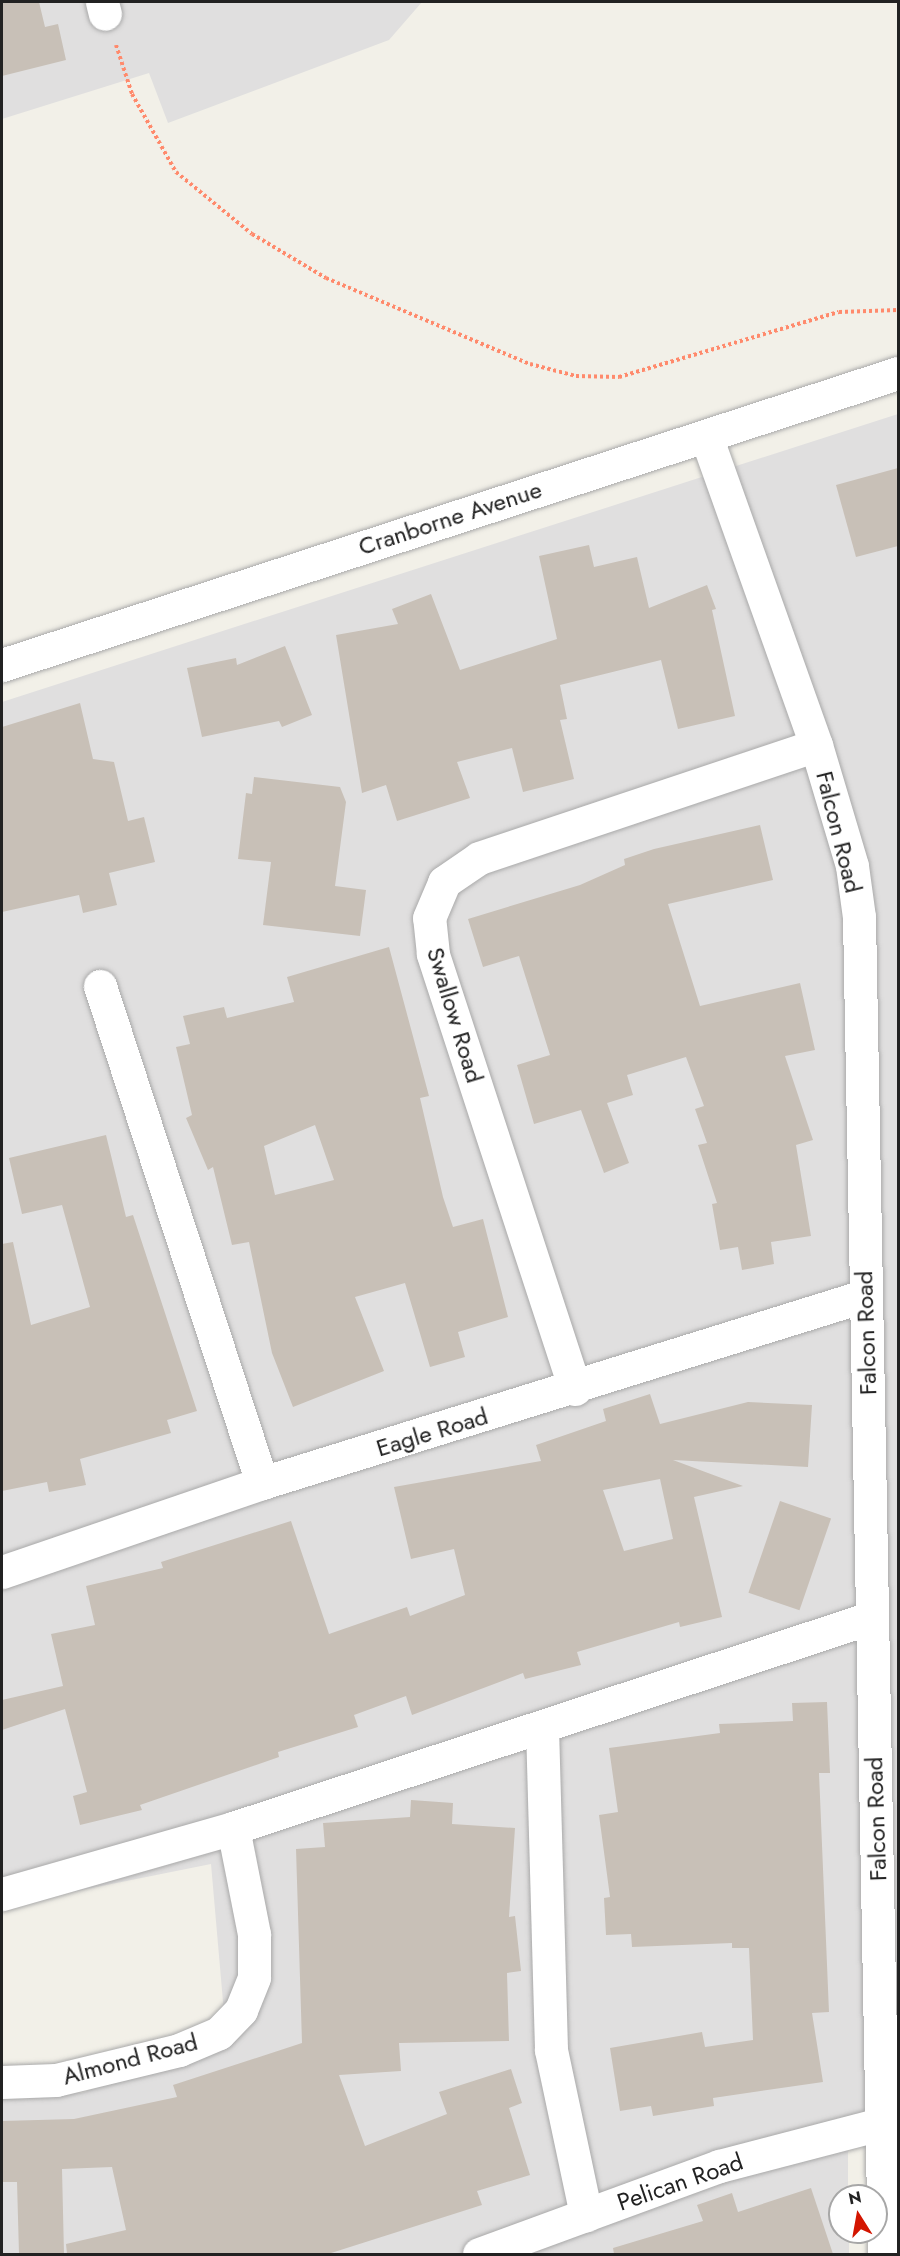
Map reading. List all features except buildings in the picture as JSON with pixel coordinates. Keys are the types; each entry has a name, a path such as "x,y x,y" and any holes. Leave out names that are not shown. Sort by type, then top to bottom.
{"street":[{"name":"Cranborne Avenue","path":"2,665 898,373"},
{"name":"Falcon Road","path":"706,436 816,745 852,866 859,917 870,1618 884,2122 884,2254"},
{"name":"Swallow Road","path":"575,1389 433,954 429,918 444,882 479,858 816,745"},
{"path":"100,986 262,1483"},
{"name":"Eagle Road","path":"2,1572 262,1483 575,1389 864,1296"},
{"path":"2,1894 233,1828 870,1618"},
{"path":"542,1727 551,2050 586,2215"},
{"name":"Almond Road","path":"2,2082 56,2080 178,2049 219,2033 242,2010 254,1977 254,1934 233,1828"},
{"name":"Pelican Road","path":"479,2254 719,2166 884,2122"}],"path":[{"path":"104,8 132,94 176,172 252,234 326,278 530,364 576,376 619,377 839,312 898,310"}],"shaded area":[{"path":"2,2 422,2 389,40 168,123 149,73 2,119"},
{"path":"898,414 898,2128 848,2137 848,2184 828,2184 828,2244 849,2244 849,2254 2,2254 2,2087 82,2093 226,2036 211,1864 2,1906 2,702"}]}
